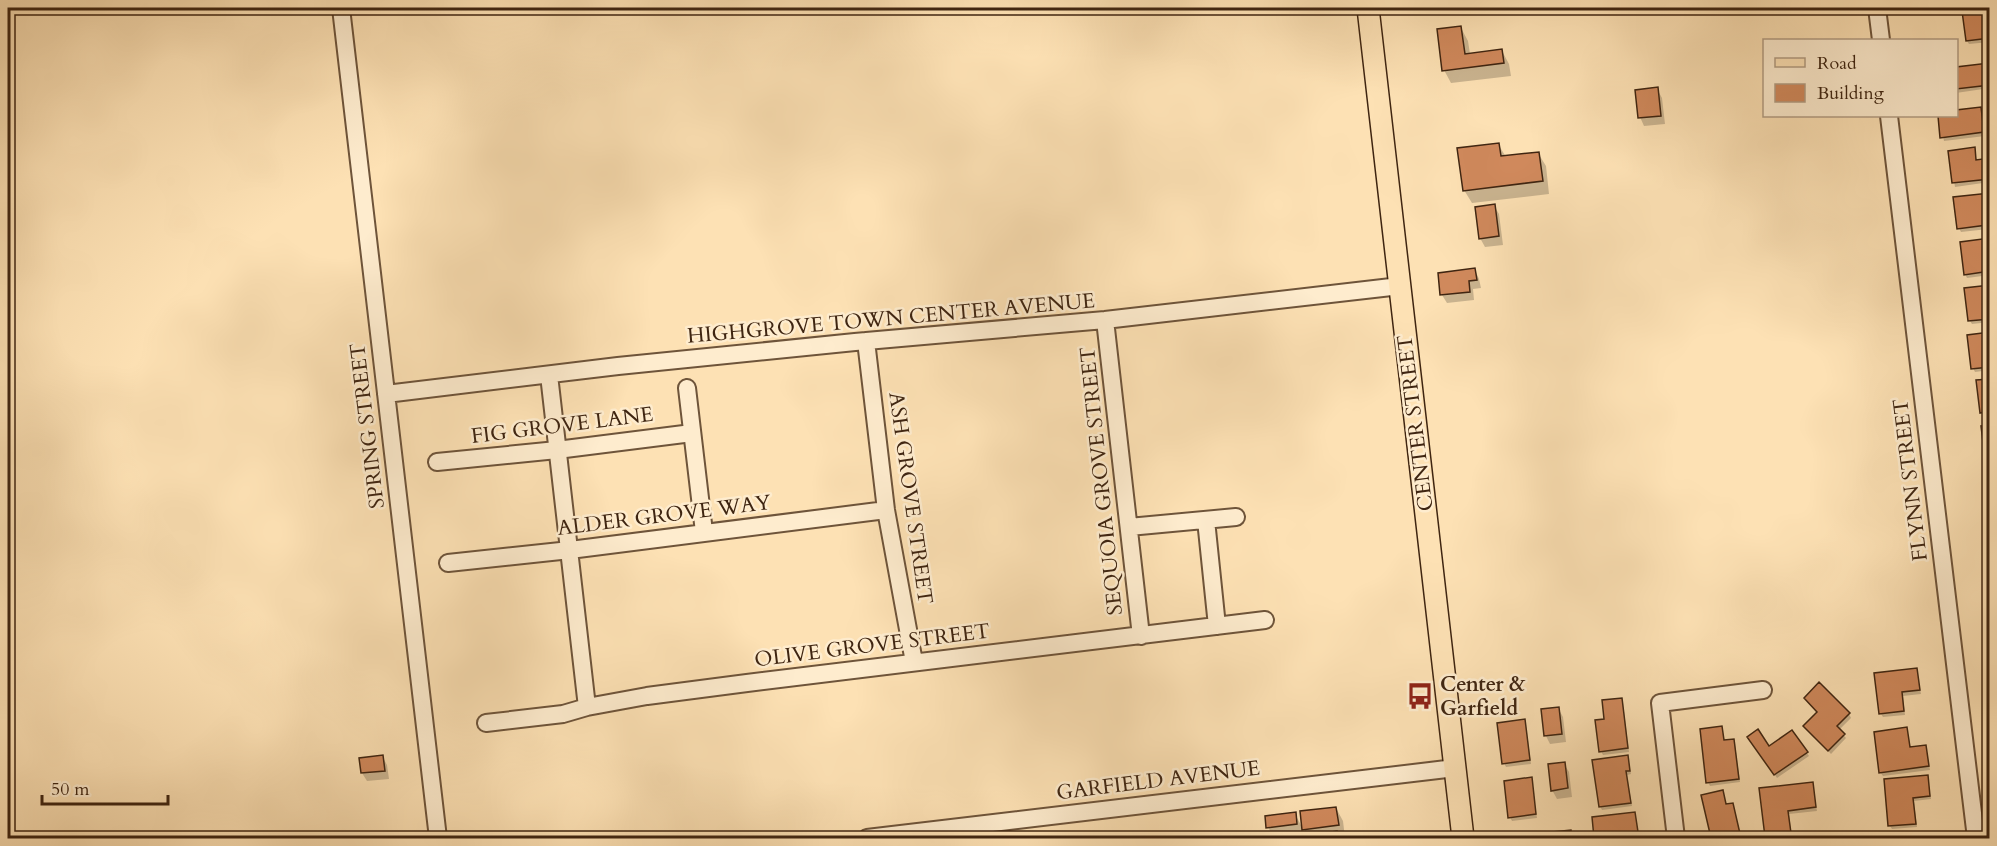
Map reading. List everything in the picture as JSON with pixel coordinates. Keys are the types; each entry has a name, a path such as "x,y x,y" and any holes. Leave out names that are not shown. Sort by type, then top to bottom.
{"main road":[{"name":"CENTER STREET","path":"1368,8 1463,838"}],"street":[{"name":"SPRING STREET","path":"341,8 438,838"},
{"path":"1876,8 1881,39"},
{"name":"FLYNN STREET","path":"1889,117 1976,838"},
{"name":"HIGHGROVE TOWN CENTER AVENUE","path":"386,394 866,341 1105,320 1400,286"},
{"name":"SEQUOIA GROVE STREET","path":"1105,320 1141,636"},
{"name":"ASH GROVE STREET","path":"866,341 886,510 914,662"},
{"path":"549,375 587,707"},
{"path":"687,388 704,532"},
{"name":"FIG GROVE LANE","path":"437,462 692,433"},
{"name":"ALDER GROVE WAY","path":"448,563 886,510"},
{"path":"1129,527 1236,517"},
{"path":"1206,520 1217,626"},
{"name":"OLIVE GROVE STREET","path":"486,723 563,714 587,707 680,692 1266,620"},
{"path":"1676,838 1660,703 1763,690"},
{"name":"GARFIELD AVENUE","path":"867,838 1455,768"}],"building":[{"path":"1988,8 1990,38 1966,41 1962,11"},
{"path":"1461,26 1465,54 1502,49 1504,63 1442,71 1437,29"},
{"path":"1989,63 1990,85 1958,89 1958,67"},
{"path":"1658,87 1661,116 1638,118 1635,90"},
{"path":"1981,107 1984,132 1940,138 1938,117 1958,117 1958,110"},
{"path":"1499,143 1501,156 1539,152 1543,181 1463,191 1457,148"},
{"path":"1975,147 1976,160 1990,158 1990,179 1952,183 1948,151"},
{"path":"1990,193 1990,214 1986,215 1987,225 1957,229 1953,197"},
{"path":"1495,204 1499,236 1479,239 1475,207"},
{"path":"1990,238 1990,271 1964,275 1960,242"},
{"path":"1475,268 1477,280 1469,281 1470,292 1440,295 1438,273"},
{"path":"1990,285 1990,319 1968,321 1964,288"},
{"path":"1990,332 1990,367 1971,369 1967,335"},
{"path":"1990,379 1990,411 1980,413 1976,380"},
{"path":"1990,425 1990,458 1985,459 1981,426"},
{"path":"1917,668 1920,690 1902,692 1904,711 1879,714 1874,673"},
{"path":"1819,682 1850,713 1837,726 1845,734 1828,751 1803,726 1817,712 1804,698"},
{"path":"1622,698 1628,748 1599,752 1595,720 1604,719 1602,700"},
{"path":"1559,707 1562,734 1544,736 1541,709"},
{"path":"1525,719 1530,760 1502,764 1497,723"},
{"path":"1722,726 1724,740 1734,739 1739,779 1706,783 1700,729"},
{"path":"1907,727 1910,747 1926,745 1929,766 1879,773 1874,732"},
{"path":"1758,729 1769,746 1792,730 1808,752 1774,775 1747,737"},
{"path":"383,755 385,771 361,773 359,758"},
{"path":"1628,755 1630,771 1626,771 1631,803 1599,807 1592,760"},
{"path":"1565,762 1568,788 1551,791 1548,764"},
{"path":"1928,775 1930,796 1913,798 1916,824 1888,826 1884,779"},
{"path":"1532,777 1536,814 1508,818 1504,781"},
{"path":"1813,782 1816,807 1788,811 1791,833 1765,837 1759,788"},
{"path":"1723,790 1726,804 1733,803 1741,838 1711,838 1701,795"},
{"path":"1336,807 1339,825 1302,830 1300,811"},
{"path":"1296,812 1297,824 1266,828 1265,816"},
{"path":"1635,812 1638,832 1619,835 1620,838 1594,838 1592,817"},
{"path":"1571,830 1572,838 1513,838 1513,836"},
{"path":"1337,831 1338,838 1318,838 1318,834"},
{"path":"1296,834 1296,838 1266,838 1266,837"}],"place":[{"name":"Center & Garfield","path":"1420,696"}]}
